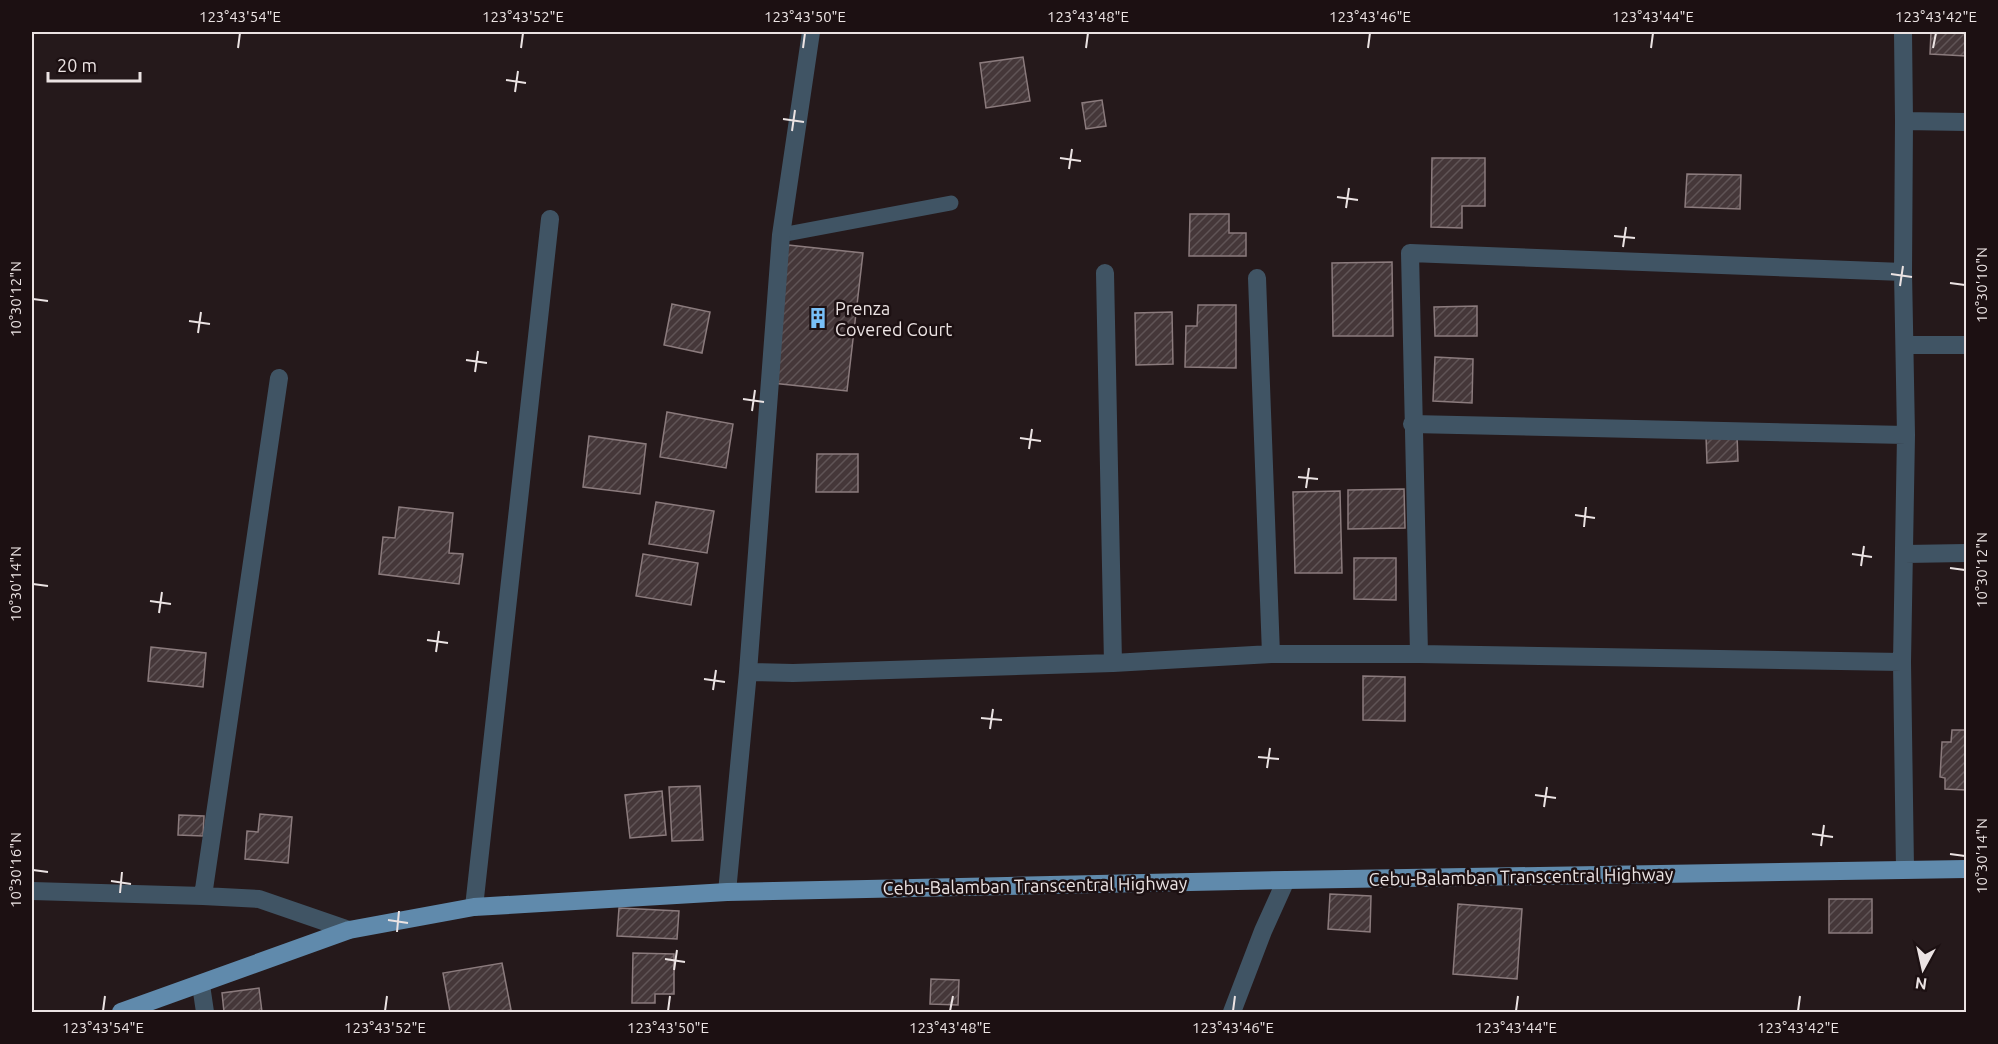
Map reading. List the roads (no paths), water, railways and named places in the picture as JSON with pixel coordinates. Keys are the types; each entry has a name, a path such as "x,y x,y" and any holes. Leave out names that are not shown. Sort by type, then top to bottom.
{"main road":[{"name":"Cebu-Balamban Transcentral Highway","path":"121,1012 349,930 474,907 727,892 1966,869"}],"street":[{"path":"727,892 748,672 781,235 811,32"},
{"path":"1903,32 1906,435 1902,662 1905,869"},
{"path":"1905,121 1966,122"},
{"path":"474,907 550,219"},
{"path":"1419,654 1412,424 1410,253 1903,272"},
{"path":"1105,273 1113,663"},
{"path":"1257,278 1271,654"},
{"path":"1906,345 1966,345"},
{"path":"203,896 279,378"},
{"path":"1412,424 1906,435"},
{"path":"1905,554 1966,553"},
{"path":"748,672 793,673 1113,663 1271,654 1419,654 1902,662"},
{"path":"1232,1012 1286,880"},
{"path":"32,891 259,899 349,930"},
{"path":"201,985 205,1012"}],"lane":[{"path":"781,235 951,203"}],"place":[{"name":"Prenza Covered Court","path":"818,318"}]}
